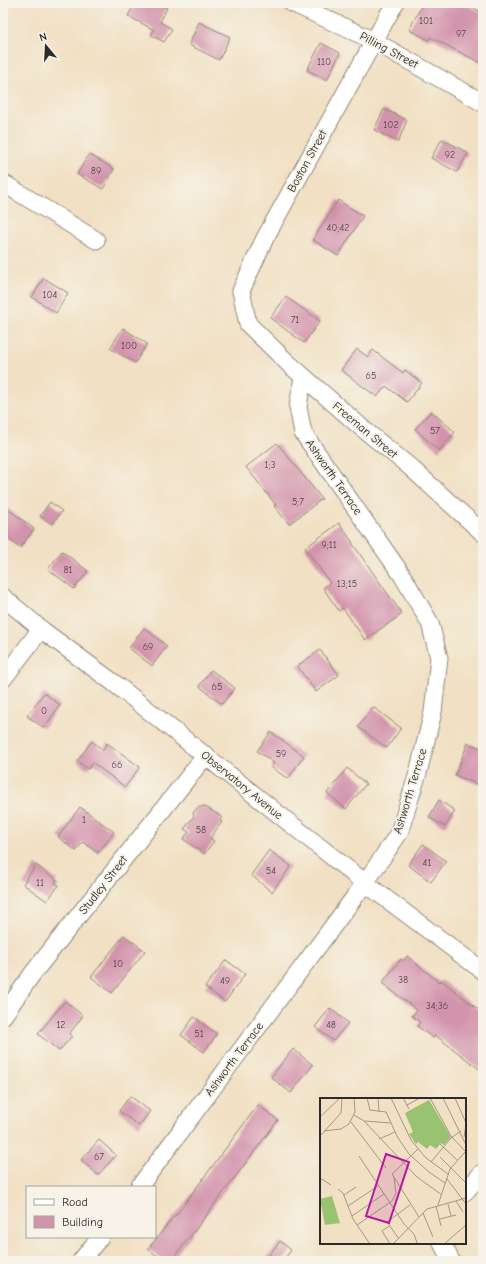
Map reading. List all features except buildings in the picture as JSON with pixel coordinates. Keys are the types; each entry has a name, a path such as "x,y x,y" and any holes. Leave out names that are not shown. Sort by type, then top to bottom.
{"street":[{"name":"Pilling Street","path":"292,3 374,41 483,103"},
{"name":"Boston Street","path":"248,324 241,292 243,286 265,238 395,3"},
{"path":"3,183 96,240"},
{"name":"Freeman Street","path":"248,324 303,377 410,467 483,534"},
{"name":"Ashworth Terrace","path":"140,1186 365,883 399,833 418,773 433,712 439,658 430,623 402,575 303,433 298,407 303,377"},
{"name":"Observatory Avenue","path":"3,596 41,629 114,683 206,755 365,883 483,971"},
{"path":"3,679 41,629"},
{"name":"Studley Street","path":"3,1016 33,973 206,755"},
{"path":"466,1191 483,1172"},
{"path":"81,1261 99,1238"},
{"path":"442,1244 451,1261"}]}
